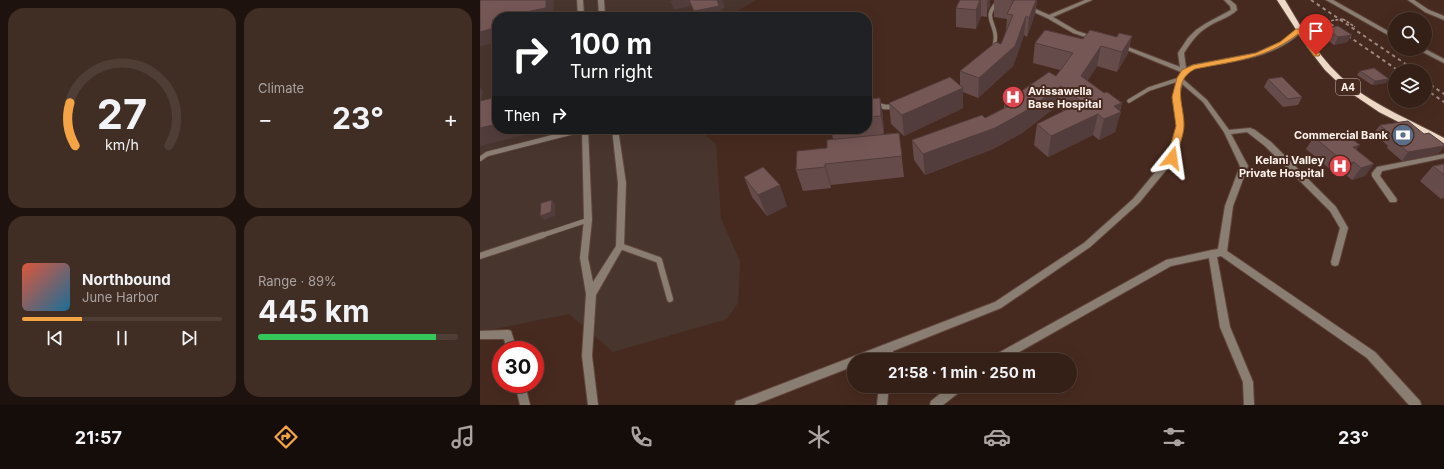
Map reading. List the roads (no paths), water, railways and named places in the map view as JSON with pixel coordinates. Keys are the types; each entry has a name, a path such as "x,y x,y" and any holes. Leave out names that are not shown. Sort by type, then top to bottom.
{"highway":[{"name":"A4","path":"1281,0 1299,31 1316,55 1348,86 1371,102 1444,142"}],"street":[{"path":"580,0 581,12"},
{"path":"601,0 602,12"},
{"path":"1011,0 1049,17 1075,32 1104,41"},
{"path":"1049,17 1089,0"},
{"path":"874,353 998,305 1088,245 1136,201 1172,158 1180,126 1176,97 1182,75 1181,53 1192,36 1210,22 1234,10 1234,5 1227,0"},
{"path":"1329,0 1388,33"},
{"path":"1411,0 1427,11 1444,18"},
{"path":"1182,75 1193,67 1258,54 1283,43 1299,31"},
{"path":"1111,43 1139,52 1182,75 1205,101 1227,132 1244,166 1229,206 1217,252 1225,327 1248,382 1250,405"},
{"path":"1432,55 1444,61"},
{"path":"1227,132 1248,130 1253,132 1333,209 1344,228 1335,262"},
{"path":"585,134 588,220 584,258 591,294 587,356 593,405"},
{"path":"591,294 620,246 622,183 616,134"},
{"path":"1393,200 1376,176 1376,172 1380,169 1444,156"},
{"path":"1008,353 1169,263 1217,252 1371,355 1416,405"},
{"path":"480,335 508,334 510,341"},
{"path":"887,353 888,348"},
{"path":"740,405 847,363"},
{"path":"522,393 525,405"},
{"path":"882,405 883,393"},
{"path":"935,405 950,393"}],"lane":[{"path":"991,53 997,39 995,28 988,16 988,12 993,5 1000,0"},
{"path":"1128,101 1149,89 1182,75"},
{"path":"872,103 885,107 898,107"},
{"path":"480,159 487,154 565,134"},
{"path":"480,256 588,220"},
{"path":"620,246 659,260 670,298"}],"railway":[{"path":"1311,0 1406,64"},
{"path":"1319,16 1389,64"},
{"path":"1432,86 1444,94"},
{"path":"1432,94 1444,102"}],"place":[{"name":"Avissawella Base Hospital","path":"1013,97"},
{"name":"Commercial Bank","path":"1403,135"},
{"name":"Kelani Valley Private Hospital","path":"1340,166"}]}
